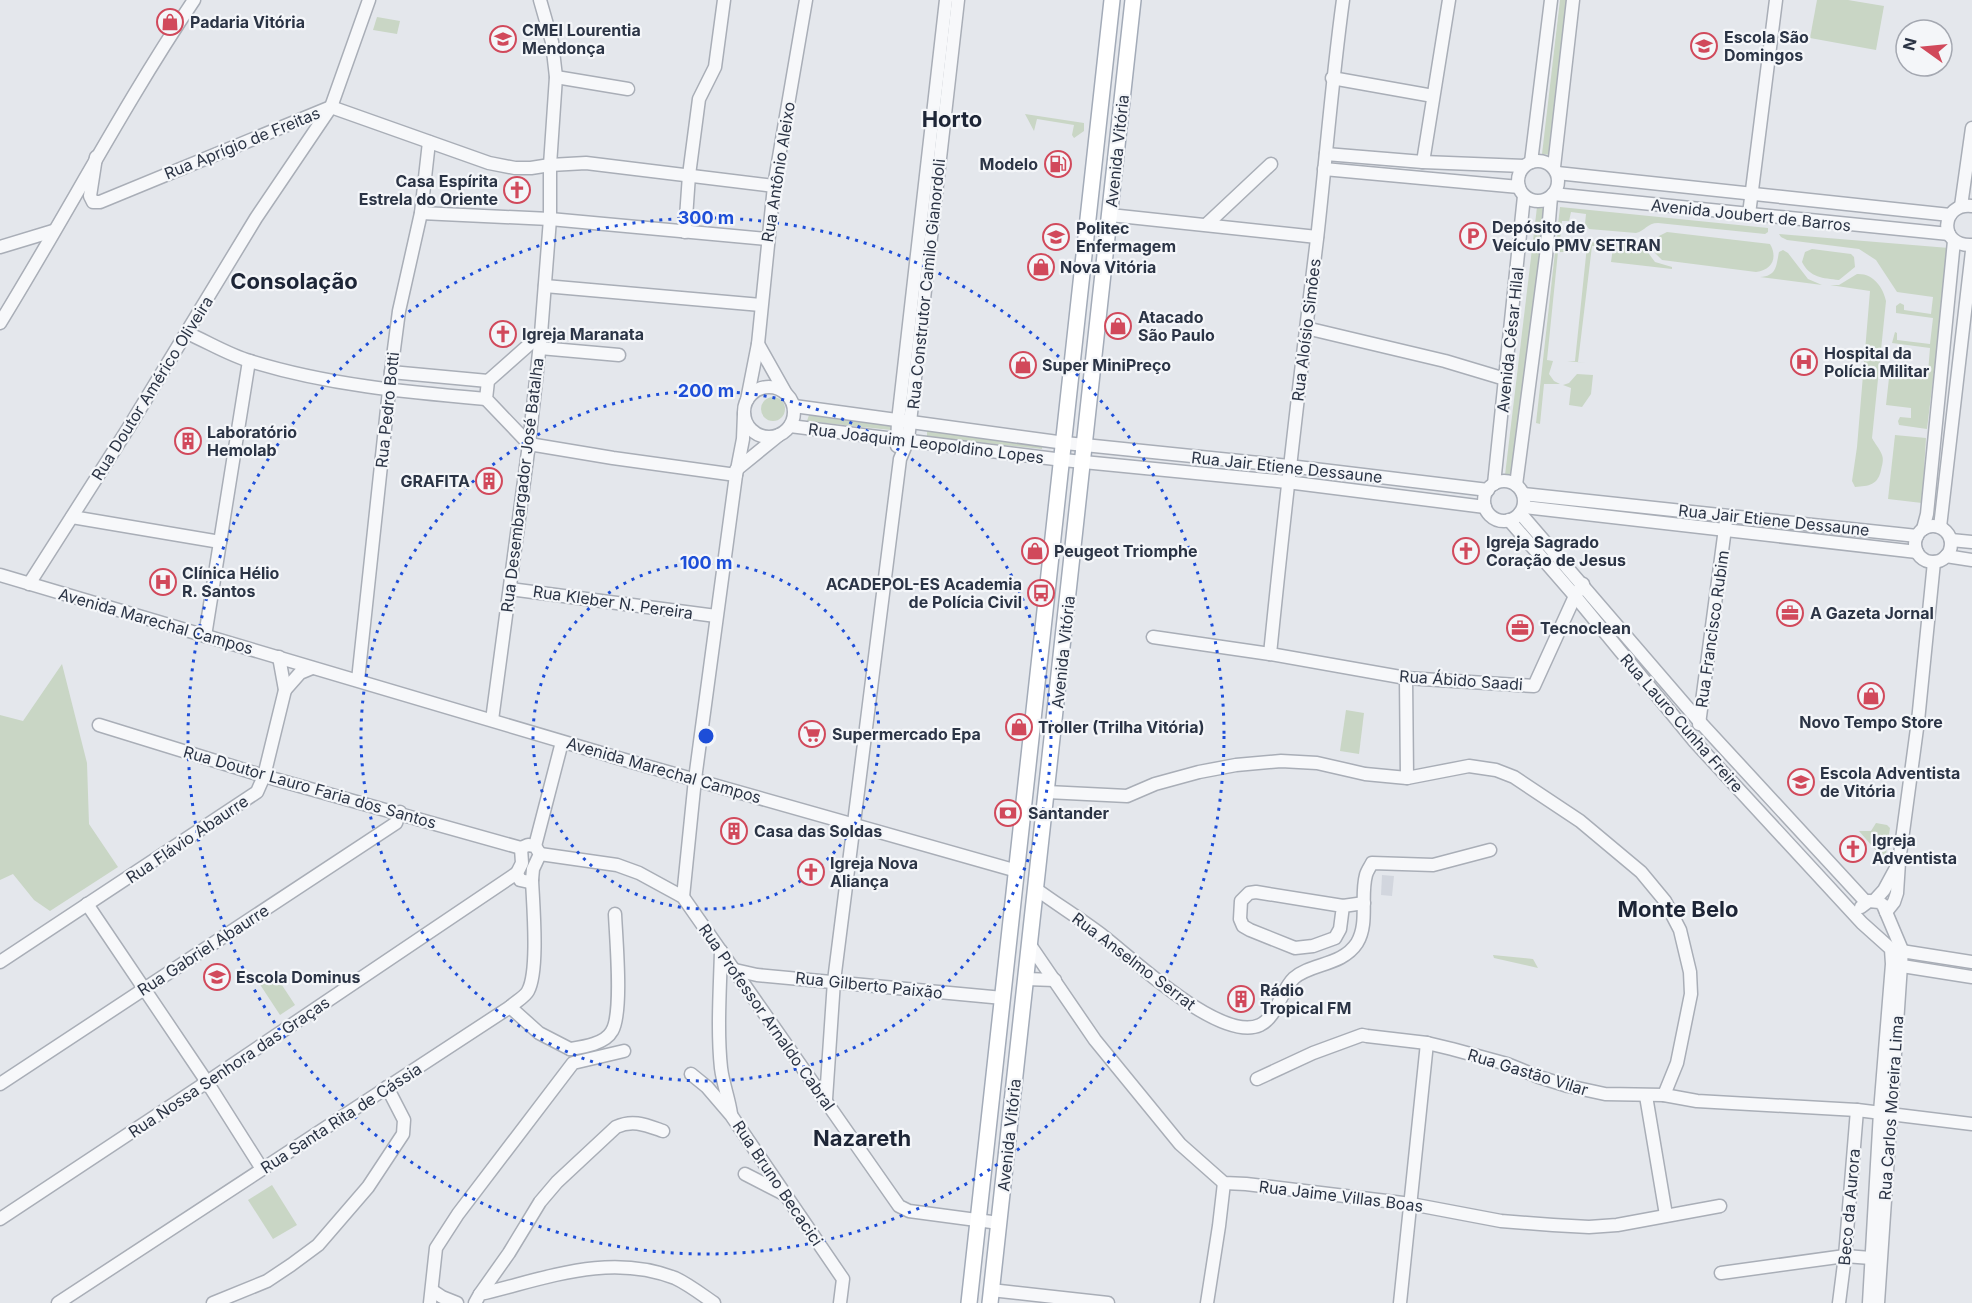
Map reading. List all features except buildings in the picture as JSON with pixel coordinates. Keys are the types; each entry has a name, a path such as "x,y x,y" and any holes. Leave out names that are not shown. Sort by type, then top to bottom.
{"main road":[{"name":"Avenida Vitória","path":"969,1303 1112,0"},
{"name":"Avenida Vitória","path":"990,1297 1133,0"},
{"path":"1017,871 1031,882 1034,910"}],"street":[{"path":"0,322 37,262 96,157 194,0"},
{"name":"Rua Doutor Américo Oliveira","path":"29,584 187,333 256,218 331,107 369,0"},
{"name":"Rua Desembargador José Batalha","path":"492,720 529,444 540,348 550,219 550,165 556,77 552,42 540,0"},
{"path":"685,232 689,175 699,99 715,68 724,0"},
{"name":"Rua Antônio Aleixo","path":"747,400 758,344 774,186 806,0"},
{"name":"Rua Construtor Camilo Gianordoli","path":"826,1099 834,981 900,459 946,0"},
{"name":"Rua Construtor Camilo Gianordoli","path":"904,421 958,0"},
{"name":"Rua Aloísio Simões","path":"1273,654 1287,482 1317,237 1332,78 1343,0"},
{"path":"1423,162 1449,0"},
{"path":"1522,191 1519,174 1527,164 1551,0"},
{"path":"1324,169 1522,191 1537,201 1552,196 1558,184 1556,170 1573,0"},
{"path":"1749,214 1776,0"},
{"path":"556,77 628,88"},
{"path":"1332,78 1433,96"},
{"name":"Rua Aprígio de Freitas","path":"96,157 90,196 93,202 100,202 331,107 489,163 515,168 586,163 774,186"},
{"path":"1920,532 1929,526 1940,527 1948,533 1951,540 1950,550 1946,556 1934,562 1923,559 1917,552 1915,542 1927,514 1952,238 1947,221 1950,215 1967,206 1972,128"},
{"name":"Rua Pedro Botti","path":"358,680 399,311 421,213 429,142"},
{"path":"1326,154 1423,162 1527,164 1543,161 1556,170"},
{"path":"1207,224 1271,164"},
{"name":"Avenida Joubert de Barros","path":"1556,170 1950,215"},
{"name":"Avenida César Hilal","path":"1491,487 1506,379 1522,191"},
{"name":"Avenida Joubert de Barros","path":"1552,196 1749,214 1952,238 1963,246 1972,245"},
{"name":"Avenida César Hilal","path":"1521,500 1552,196"},
{"path":"421,213 550,219 767,239"},
{"path":"1110,214 1317,237"},
{"path":"0,247 53,231"},
{"path":"1940,527 1972,251"},
{"path":"545,286 761,305"},
{"path":"1306,328 1445,361 1506,379"},
{"path":"187,333 249,361 342,383 390,391 486,399 529,444 736,472 790,426 794,417 794,406 758,344"},
{"path":"486,399 488,381 541,334"},
{"path":"540,348 620,355"},
{"path":"205,636 249,361"},
{"path":"391,372 488,381"},
{"path":"683,897 695,779 736,472 743,439 744,414 747,400 760,388 778,388 786,393"},
{"name":"Rua Joaquim Leopoldino Lopes","path":"794,406 1085,445"},
{"path":"744,414 752,431 760,436 779,435"},
{"name":"Rua Joaquim Leopoldino Lopes","path":"790,426 1083,462"},
{"name":"Rua Jair Etiene Dessaune","path":"1085,445 1491,487"},
{"name":"Rua Jair Etiene Dessaune","path":"1083,462 1287,482 1485,507"},
{"path":"1504,481 1521,500 1509,520 1501,521 1493,518 1485,507 1485,498 1491,487 1504,481"},
{"name":"Rua Jair Etiene Dessaune","path":"1521,500 1920,532"},
{"name":"Rua Jair Etiene Dessaune","path":"1521,500 1725,529 1917,552"},
{"name":"Rua Lauro Cunha Freire","path":"1521,500 1582,584 1699,721 1870,901"},
{"name":"Rua Francisco Rubim","path":"1695,742 1726,515"},
{"path":"72,517 220,542"},
{"name":"Rua Lauro Cunha Freire","path":"1509,520 1695,742 1862,923"},
{"path":"1951,540 1972,542"},
{"path":"1946,556 1972,560"},
{"path":"1862,923 1874,928 1879,927 1884,922 1897,893 1934,562"},
{"name":"Avenida Marechal Campos","path":"0,575 562,742 1017,871"},
{"name":"Rua Ábido Saadi","path":"1153,637 1273,654 1406,678 1534,686 1582,584"},
{"name":"Rua Kleber N. Pereira","path":"510,588 716,616"},
{"name":"Rua Flávio Abaurre","path":"0,962 257,792 264,776 285,690 279,657"},
{"path":"285,690 300,673 312,668"},
{"path":"1406,678 1407,778"},
{"name":"Rua Doutor Lauro Faria dos Santos","path":"99,725 264,776 400,812 522,848"},
{"path":"538,850 562,742"},
{"path":"1047,792 1127,796 1155,784 1199,772 1236,765 1281,761 1317,763 1365,774 1407,778 1469,766 1496,770 1514,777 1580,820 1641,872 1665,901 1680,930 1690,972 1691,994 1677,1063 1664,1095"},
{"name":"Rua Gabriel Abaurre","path":"0,1084 396,823 400,812"},
{"name":"Rua Professor Arnaldo Cabral","path":"522,848 528,846 538,850 617,865 639,873 683,897 903,1210 999,1223"},
{"path":"522,848 522,863 517,873 520,880 529,882 532,880"},
{"name":"Rua Santa Rita de Cássia","path":"57,1303 510,1007 528,992 533,969 532,880 538,850"},
{"name":"Rua Anselmo Serrat","path":"1036,889 1103,936 1175,994 1210,1017 1240,1029 1261,1025 1272,1013 1295,976 1337,960 1358,942 1362,928 1366,875 1372,863 1433,865 1490,850"},
{"path":"1899,862 1886,887 1860,908 1862,923 1897,950 1972,962"},
{"name":"Rua Nossa Senhora das Graças","path":"0,1219 517,873"},
{"path":"1343,906 1340,929 1335,938 1304,948 1296,948 1259,934 1243,926 1240,919 1241,902 1249,893 1256,892 1343,906 1364,903"},
{"path":"1870,901 1883,905 1886,914"},
{"path":"87,904 207,1082 262,1169"},
{"path":"510,1007 540,1033 570,1049 603,1040 612,1033 616,1022 618,1002 615,914"},
{"name":"Rua Carlos Moreira Lima","path":"1869,1303 1897,965 1897,950 1886,914"},
{"path":"1030,945 1095,1040 1137,1093 1180,1144 1224,1183 1207,1303"},
{"name":"Rua Bruno Becacici","path":"721,951 719,1043 721,1072 728,1094 731,1115 843,1279 840,1303"},
{"path":"1897,965 1972,977"},
{"name":"Rua Gilberto Paixão","path":"735,970 757,975 1003,998"},
{"path":"749,994 757,975"},
{"path":"1026,979 1055,981"},
{"name":"Rua Gastão Vilar","path":"1257,1079 1313,1053 1362,1035 1427,1043 1507,1064 1568,1086 1605,1094 1664,1095 1696,1101 1857,1110 1972,1124"},
{"path":"1400,1303 1427,1043"},
{"path":"570,1049 573,1063"},
{"path":"457,1303 437,1299 434,1272 436,1248 458,1214 573,1063 624,1051"},
{"path":"691,1074 731,1115"},
{"path":"213,1303 267,1281 318,1245 368,1187 403,1134 404,1120 387,1087"},
{"path":"1646,1096 1665,1215"},
{"name":"Beco da Aurora","path":"1839,1303 1857,1110"},
{"name":"Rua Carlos Moreira Lima","path":"1878,1303 1885,1113"},
{"path":"477,1298 509,1253 540,1202 557,1182 616,1127 627,1122 641,1123 663,1131"},
{"path":"745,1174 787,1196"},
{"name":"Rua Jaime Villas Boas","path":"1224,1183 1411,1204 1501,1221 1571,1226 1617,1225 1720,1206"},
{"path":"1721,1273 1845,1256 1871,1258"},
{"path":"477,1298 560,1272 622,1266 676,1279 714,1303"},
{"path":"990,1297 1108,1303"}],"shaded area":[{"path":"1382,875 1394,876 1392,896 1381,895"}],"green space":[{"path":"1560,0 1569,0 1552,155 1542,154"},
{"path":"1817,0 1848,0 1884,6 1876,50 1810,38"},
{"path":"377,17 400,21 397,34 373,30"},
{"path":"1025,114 1084,123 1084,131 1074,138 1072,135 1074,125 1037,119 1034,131"},
{"path":"1537,207 1546,208 1514,476 1505,475"},
{"path":"1560,207 1768,228 1768,232 1765,234 1658,223 1651,224 1636,233 1589,229 1585,224 1586,214 1571,212 1569,221 1562,221 1559,248 1567,249 1566,252 1558,252 1547,360 1553,361 1549,374 1554,381 1560,384 1544,384 1540,424 1536,423"},
{"path":"1667,232 1770,244 1773,254 1772,262 1766,269 1756,272 1662,260 1655,253 1654,245 1659,236"},
{"path":"1779,234 1949,248 1927,429 1899,425 1900,417 1911,418 1911,408 1886,405 1890,369 1928,372 1930,348 1892,343 1895,332 1897,340 1930,344 1933,318 1896,313 1896,306 1900,303 1904,305 1904,310 1931,314 1933,297 1897,292 1876,260 1859,249 1787,240"},
{"path":"1588,241 1599,246 1592,246 1578,362 1586,363 1567,361 1575,361 1587,246 1580,244"},
{"path":"1614,241 1643,246 1655,262 1672,267 1672,269 1611,262"},
{"path":"1812,249 1851,254 1854,257 1855,267 1839,280 1813,274 1802,262 1805,252"},
{"path":"1783,250 1788,253 1808,279 1822,285 1760,277 1773,272 1779,252"},
{"path":"1857,274 1872,278 1886,301 1872,438 1883,457 1883,462 1880,475 1875,482 1855,487 1852,481 1870,291 1830,285 1839,285"},
{"path":"1577,374 1593,375 1591,394 1582,407 1569,405 1571,388 1563,385 1569,383"},
{"path":"773,397 782,400 785,409 782,418 773,421 764,418 761,409 764,400"},
{"path":"809,415 892,424 891,430 807,421"},
{"path":"927,431 1042,443 1042,449 927,437"},
{"path":"1895,435 1926,438 1922,503 1888,499"},
{"path":"62,664 87,763 89,824 118,867 50,911 34,900 13,874 0,880 0,715 23,721"},
{"path":"1346,710 1364,713 1359,754 1340,751"},
{"path":"1876,823 1887,825 1890,828 1885,861 1859,831 1871,831"},
{"path":"1493,955 1533,959 1538,968 1494,958"},
{"path":"274,973 295,1005 280,1015 259,983"},
{"path":"272,1185 297,1225 273,1239 248,1200"}],"place":[{"name":"Padaria Vitória","path":"170,22"},
{"name":"CMEI Lourentia Mendonça","path":"503,39"},
{"name":"Escola São Domingos","path":"1704,46"},
{"name":"Modelo","path":"1058,164"},
{"name":"Casa Espírita Estrela do Oriente","path":"517,190"},
{"name":"Depósito de Veículo PMV SETRAN","path":"1473,236"},
{"name":"Politec Enfermagem","path":"1056,237"},
{"name":"Nova Vitória","path":"1041,267"},
{"name":"Atacado São Paulo","path":"1118,326"},
{"name":"Igreja Maranata","path":"503,334"},
{"name":"Hospital da Polícia Militar","path":"1804,362"},
{"name":"Super MiniPreço","path":"1023,365"},
{"name":"Laboratório Hemolab","path":"188,441"},
{"name":"GRAFITA","path":"489,481"},
{"name":"Peugeot Triomphe","path":"1035,551"},
{"name":"Igreja Sagrado Coração de Jesus","path":"1466,551"},
{"name":"Clínica Hélio R. Santos","path":"163,582"},
{"name":"ACADEPOL-ES Academia de Polícia Civil","path":"1041,593"},
{"name":"A Gazeta Jornal","path":"1790,613"},
{"name":"Tecnoclean","path":"1520,628"},
{"name":"Novo Tempo Store","path":"1871,696"},
{"name":"Troller (Trilha Vitória)","path":"1019,727"},
{"name":"Supermercado Epa","path":"812,734"},
{"name":"Escola Adventista de Vitória","path":"1801,782"},
{"name":"Santander","path":"1008,813"},
{"name":"Casa das Soldas","path":"734,831"},
{"name":"Igreja Adventista","path":"1853,849"},
{"name":"Igreja Nova Aliança","path":"811,872"},
{"name":"Escola Dominus","path":"217,977"},
{"name":"Rádio Tropical FM","path":"1241,999"}],"district":[{"name":"Horto","path":"952,119"},
{"name":"Consolação","path":"294,281"},
{"name":"Monte Belo","path":"1678,909"},
{"name":"Nazareth","path":"862,1138"}]}
